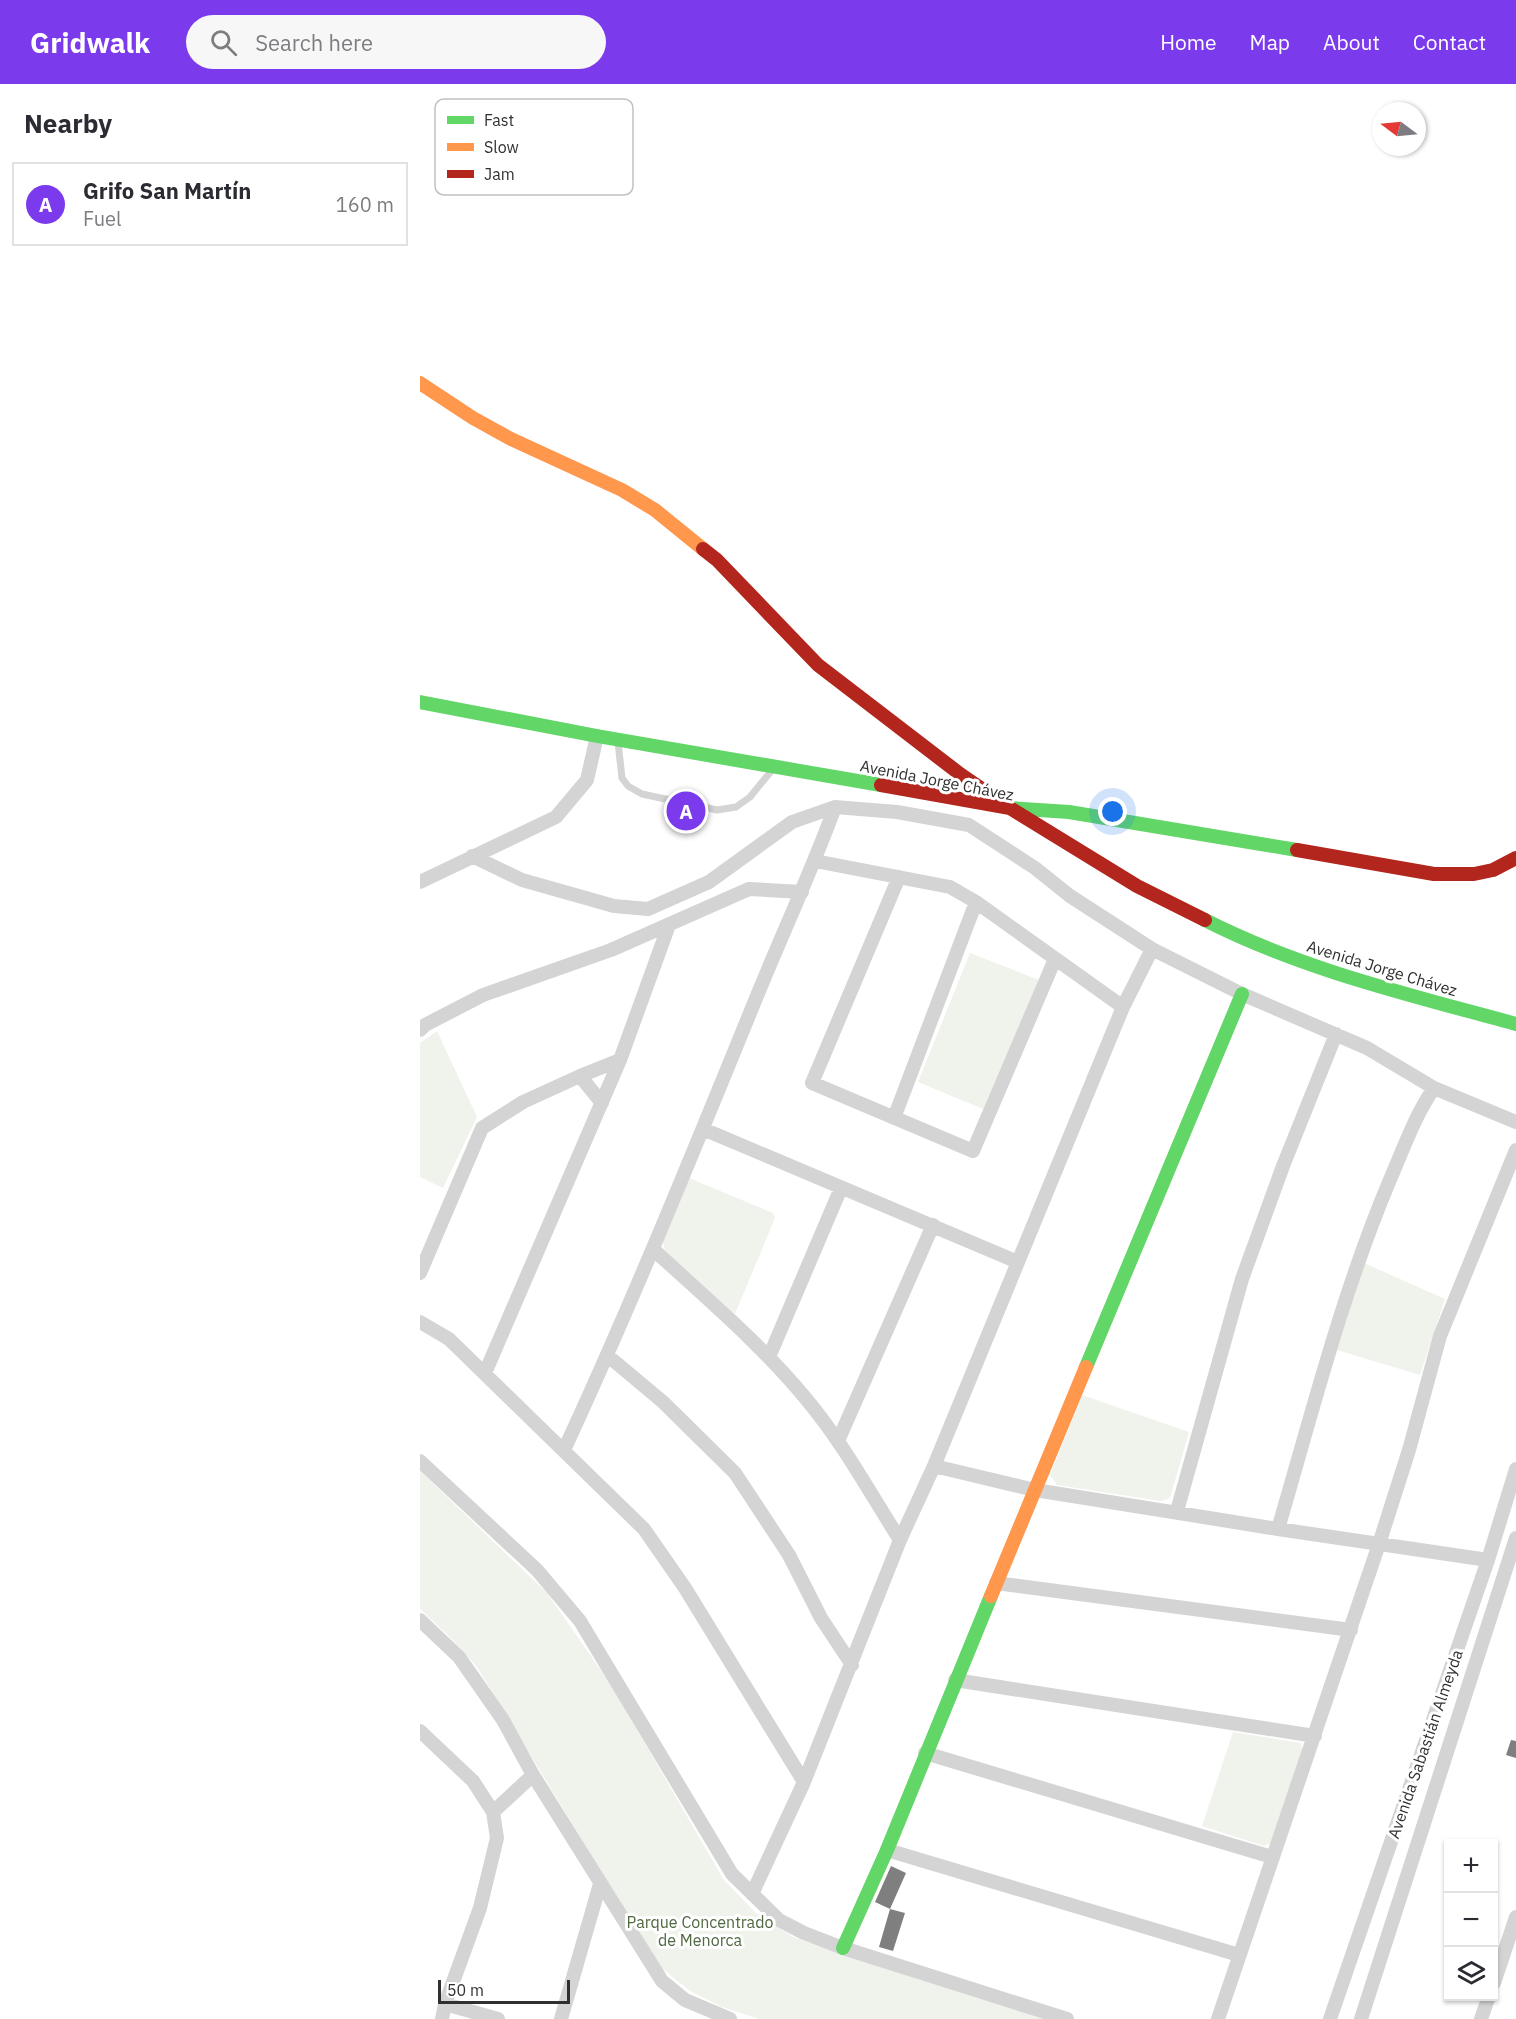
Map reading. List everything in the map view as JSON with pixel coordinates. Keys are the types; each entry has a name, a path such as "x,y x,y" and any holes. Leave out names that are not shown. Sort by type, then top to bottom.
{"street":[{"path":"420,383 473,418 509,438 612,485 655,510 717,560 819,665 888,721 1010,808 1069,812 1434,874 1474,874 1493,870 1516,858"},
{"name":"Avenida Jorge Chávez","path":"420,702 597,736 776,765 1010,808 1137,886 1242,939 1333,973 1516,1024"},
{"path":"420,882 556,817 587,780 597,736"},
{"path":"472,856 522,880 614,906 648,909 709,882 792,822 835,807 897,812 969,825 1035,868 1070,896 1152,949 1242,994 1367,1048 1434,1088 1516,1122"},
{"path":"564,1450 654,1250 760,989 815,861 835,807"},
{"path":"815,861 950,887 976,902 1123,1007"},
{"path":"899,877 812,1083 973,1151 1055,959"},
{"path":"420,1030 425,1025 483,995 611,950 749,889 802,892"},
{"path":"894,1118 976,902"},
{"path":"485,1373 620,1060 669,925"},
{"path":"752,1894 804,1782 900,1540 934,1466 1123,1007 1152,949"},
{"path":"843,1948 887,1850 924,1753 1242,994"},
{"path":"1177,1511 1242,1279 1283,1166 1336,1034"},
{"path":"420,1273 482,1128 523,1102 620,1060"},
{"path":"580,1076 602,1103"},
{"path":"1278,1529 1330,1349 1370,1227 1420,1108 1434,1088"},
{"path":"703,1129 1018,1262"},
{"path":"1218,2019 1379,1544 1409,1450 1440,1336 1516,1150"},
{"path":"769,1357 842,1188"},
{"path":"838,1441 933,1225"},
{"path":"654,1250 769,1357 808,1401 838,1441 900,1540"},
{"path":"420,1322 449,1339 644,1529 685,1588 804,1782"},
{"path":"608,1356 663,1402 735,1473 789,1555 821,1618 852,1665"},
{"path":"420,1461 537,1570 580,1621 732,1874 779,1920 804,1933 843,1948 1067,2019"},
{"path":"934,1466 1035,1490 1488,1560"},
{"name":"Avenida Sabastián Almeyda","path":"1330,2019 1488,1560 1509,1515 1516,1469"},
{"name":"Avenida Sabastián Almeyda","path":"1361,2019 1516,1538"},
{"path":"996,1583 1351,1630"},
{"path":"420,1620 459,1657 503,1720 533,1775 662,1981 685,2000 730,2019"},
{"path":"955,1680 1315,1736"},
{"path":"420,1731 473,1781 493,1812 497,1838 480,1908 445,2004 442,2019"},
{"path":"924,1753 1272,1857"},
{"path":"493,1812 533,1775"},
{"path":"887,1850 1239,1956"},
{"path":"561,2019 600,1884"},
{"path":"1498,1971 1516,1917"},
{"path":"1482,2019 1487,2001"},
{"path":"445,2004 498,2019"}],"lane":[{"path":"618,739 622,778 628,786 642,794 717,810 736,807 750,797 776,765"}],"green space":[{"path":"970,953 1039,980 983,1109 918,1082"},
{"path":"437,1031 477,1117 443,1188 420,1177 420,1043"},
{"path":"689,1178 773,1213 775,1218 735,1314 665,1250 662,1239"},
{"path":"1364,1263 1445,1299 1420,1375 1337,1350"},
{"path":"1082,1395 1189,1432 1170,1498 1161,1501 1057,1485 1050,1475"},
{"name":"Parque Concentrado de Menorca","path":"420,1471 547,1593 611,1685 724,1880 756,1913 793,1937 1047,2019 759,2019 722,2007 690,1991 658,1965 477,1667 420,1609"},
{"path":"1233,1732 1301,1743 1303,1756 1272,1843 1264,1846 1202,1826"}],"building":[{"path":"1511,1740 1516,1741 1516,1758 1506,1755"},
{"path":"891,1866 906,1873 890,1909 875,1902"},
{"path":"890,1909 905,1913 893,1951 879,1947"}],"traffic: fast":[{"path":"420,702 597,736 881,785"},
{"path":"998,800 1010,808 1069,812 1297,850"},
{"path":"1205,920 1242,938 1319,967 1397,992 1516,1024"},
{"path":"1086,1367 1242,994"},
{"path":"843,1948 887,1850 991,1596"}],"traffic: slow":[{"path":"420,383 473,418 509,438 622,490 655,510 703,549"},
{"path":"991,1596 1086,1367"}],"traffic: jam":[{"path":"703,549 717,560 818,665 960,774 998,800"},
{"path":"881,785 1010,808 1137,886 1205,920"},
{"path":"1297,850 1434,874 1474,874 1493,870 1516,858"}],"place":[{"name":"Grifo San Martín","path":"686,811"}]}
